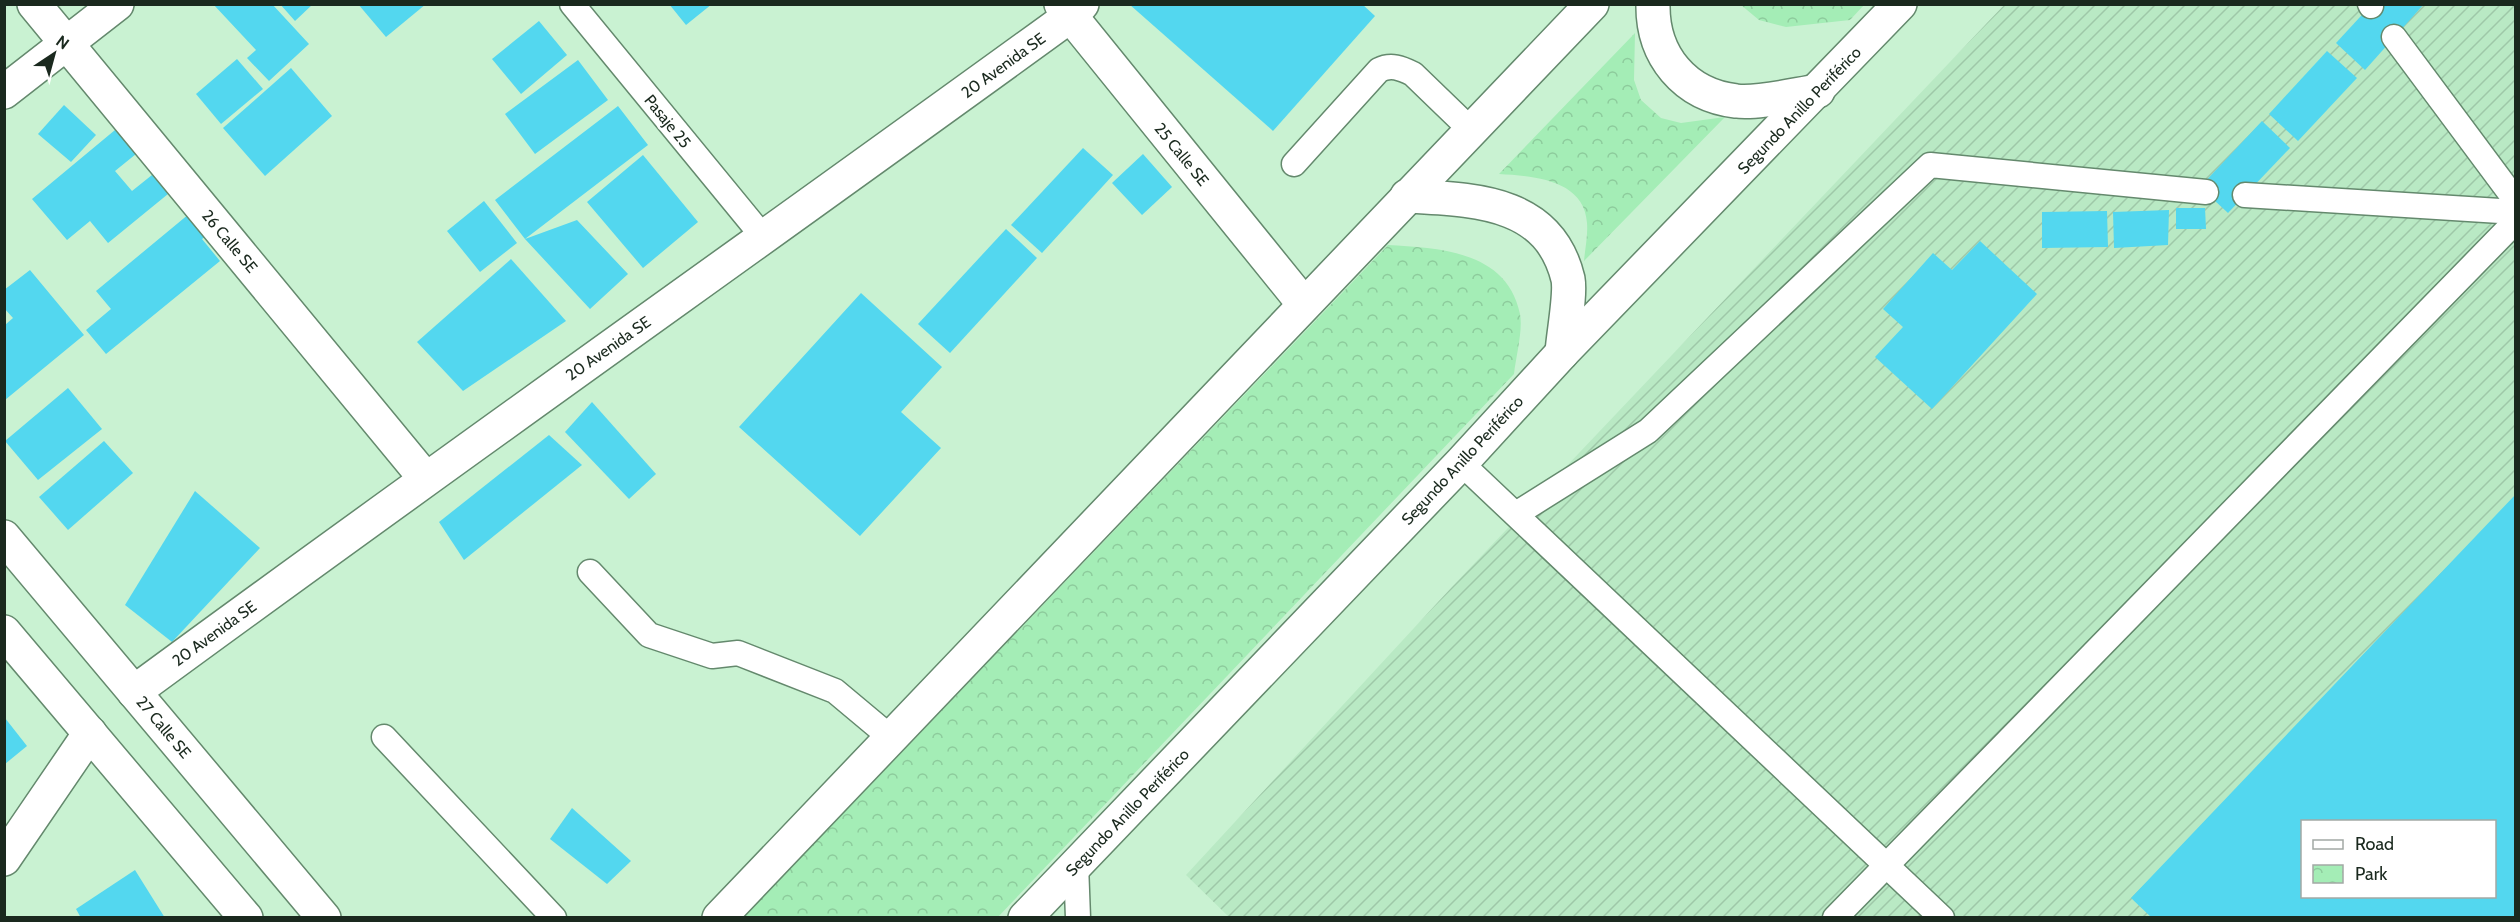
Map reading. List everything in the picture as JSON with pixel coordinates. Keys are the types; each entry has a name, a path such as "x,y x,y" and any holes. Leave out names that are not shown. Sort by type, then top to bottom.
{"main road":[{"name":"26 Calle SE","path":"34,4 425,478"},
{"path":"4,92 117,4"},
{"path":"719,918 1303,303 1592,4"},
{"path":"1653,4 1653,25 1666,60 1701,93 1738,102 1818,91"},
{"name":"Segundo Anillo Periférico","path":"1026,918 1461,463 1562,353 1900,4"},
{"name":"20 Avenida SE","path":"134,692 425,478 764,238 1071,8"},
{"name":"25 Calle SE","path":"1071,8 1303,303"},
{"path":"1407,196 1478,200 1522,214 1554,242 1568,281 1562,353"},
{"name":"27 Calle SE","path":"4,537 324,918"},
{"path":"4,633 246,918"},
{"path":"4,859 90,733"}],"lane":[{"name":"Pasaje 25","path":"572,4 764,238"},
{"path":"2394,37 2516,201"},
{"path":"1294,164 1379,70 1386,66 1403,69 1413,74 1471,130"},
{"path":"1516,514 1648,431 1930,165 2206,192"},
{"path":"2245,195 2516,212"},
{"path":"1835,918 2516,220"},
{"path":"1461,463 1942,918"},
{"path":"590,572 649,635 712,656 738,653 835,691 891,737"},
{"path":"384,737 554,918"},
{"path":"1076,864 1078,918"}],"shaded area":[{"path":"2004,5 2515,5 2515,917 1230,918 1186,875 1450,589"}],"green space":[{"path":"1741,5 1864,5 1850,20 1786,27 1759,20"},
{"path":"1635,33 1634,80 1641,100 1661,118 1681,123 1725,117 1584,261 1587,223 1584,208 1577,197 1567,189 1541,179 1499,174"},
{"path":"1388,245 1429,248 1469,257 1486,265 1501,277 1513,293 1521,321 1514,374 998,917 744,917"}],"building":[{"path":"213,4 272,4 309,44 269,81 247,58 256,50"},
{"path":"280,4 313,4 295,21"},
{"path":"358,4 426,4 386,37"},
{"path":"669,4 712,4 686,25"},
{"path":"1129,4 1362,4 1375,16 1273,131"},
{"path":"2372,4 2424,4 2365,70 2336,43"},
{"path":"539,21 567,55 521,94 492,59"},
{"path":"2327,51 2357,78 2298,141 2269,114"},
{"path":"237,59 263,89 221,124 196,94"},
{"path":"578,60 608,100 535,154 505,114"},
{"path":"291,68 332,116 265,176 223,128"},
{"path":"64,105 96,135 71,162 38,134"},
{"path":"618,106 648,145 525,239 495,200"},
{"path":"2262,121 2290,148 2228,213 2200,187"},
{"path":"115,130 136,154 115,171 132,191 152,175 168,194 108,243 90,221 67,240 32,199"},
{"path":"1083,148 1113,175 1042,253 1011,225"},
{"path":"1143,154 1172,187 1142,215 1112,183"},
{"path":"643,155 698,222 643,268 587,202"},
{"path":"484,201 517,243 480,272 447,231"},
{"path":"2176,208 2205,208 2206,229 2176,229"},
{"path":"195,209 213,231 202,239 220,261 106,354 86,330 111,309 96,291"},
{"path":"2169,210 2168,245 2114,248 2113,212"},
{"path":"2107,211 2108,247 2042,248 2042,212"},
{"path":"577,220 628,274 590,309 525,239"},
{"path":"1006,229 1037,258 950,353 918,324"},
{"path":"1980,241 2037,294 1932,409 1875,357 1903,327 1883,309 1933,253 1952,270"},
{"path":"511,259 566,321 463,391 417,342"},
{"path":"30,270 84,335 5,400 5,325 13,318 4,308 4,290"},
{"path":"861,293 942,367 901,412 941,448 860,536 739,427"},
{"path":"68,388 102,429 38,480 5,441"},
{"path":"592,402 656,474 629,499 565,432"},
{"path":"549,435 582,465 464,560 439,522"},
{"path":"104,441 133,473 68,530 39,497"},
{"path":"195,491 260,548 172,642 125,605"},
{"path":"2516,494 2516,918 2152,918 2131,898"},
{"path":"5,718 27,746 5,764"},
{"path":"572,808 631,861 607,884 550,839"},
{"path":"135,870 165,918 81,918 76,909"}]}
